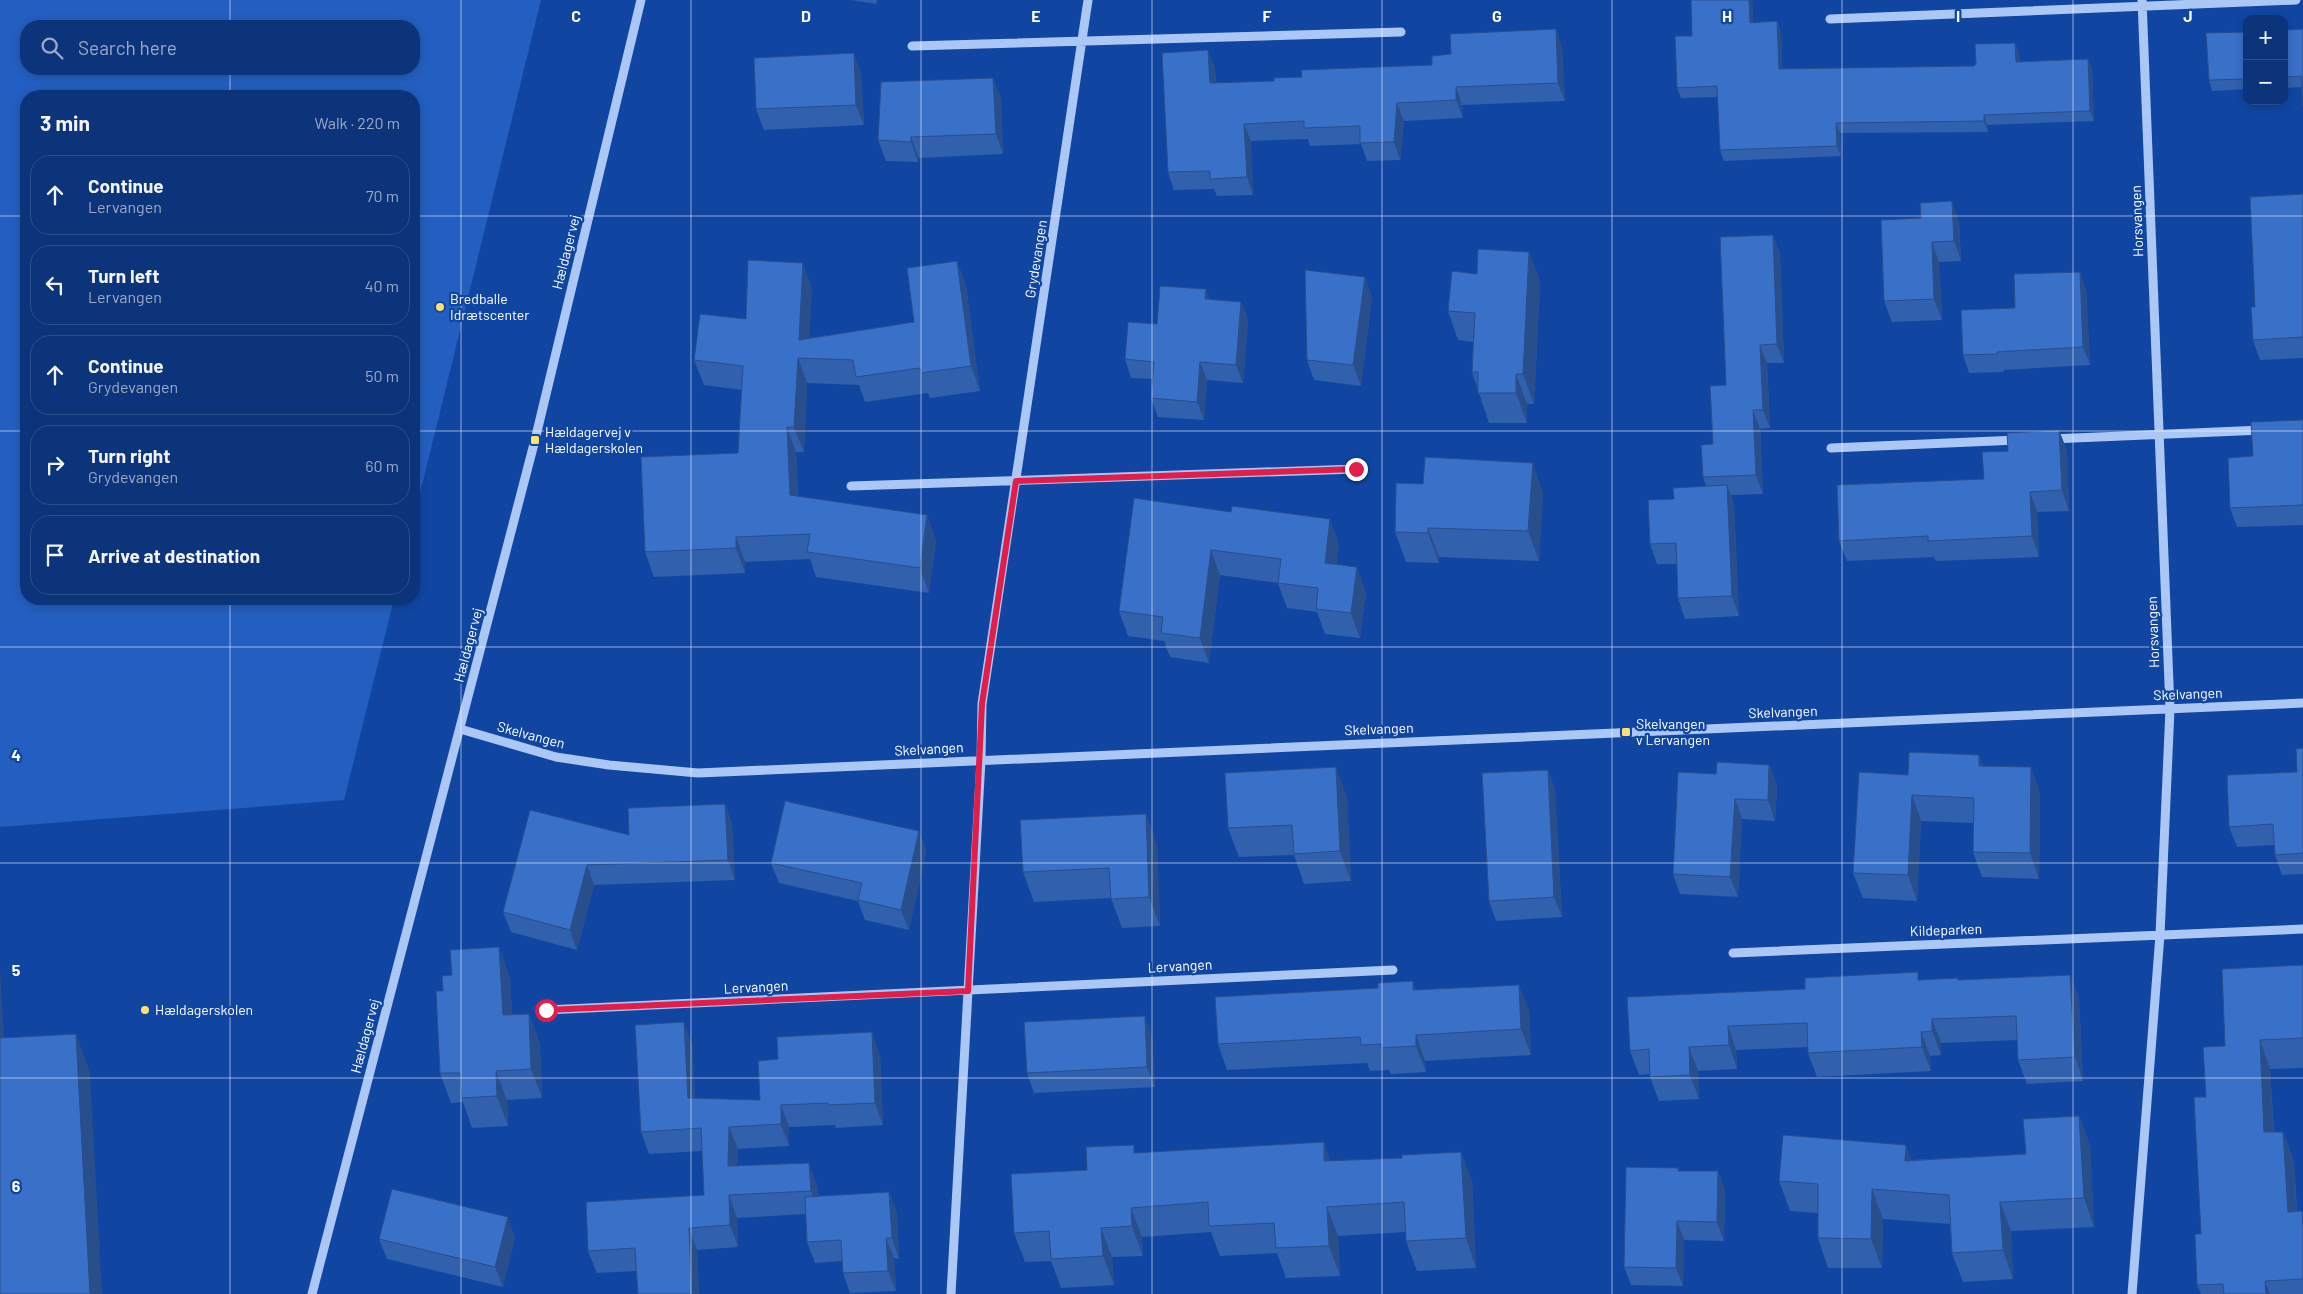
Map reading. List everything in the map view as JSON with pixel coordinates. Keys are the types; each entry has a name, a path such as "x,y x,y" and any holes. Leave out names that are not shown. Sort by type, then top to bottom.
{"street":[{"name":"Hældagervej","path":"312,1294 535,440 641,0"},
{"name":"Grydevangen","path":"980,760 982,704 1088,0"},
{"path":"1830,19 2142,3 2296,0"},
{"name":"Horsvangen","path":"2142,3 2170,708"},
{"path":"912,46 1401,32"},
{"path":"2040,440 2274,430"},
{"path":"1831,448 2030,440"},
{"path":"851,486 1356,469"},
{"name":"Skelvangen","path":"460,729 556,757 609,765 698,773 2303,703"},
{"path":"2132,1294 2160,935 2170,708"},
{"path":"951,1294 980,760"},
{"name":"Kildeparken","path":"1733,953 2303,929"},
{"name":"Lervangen","path":"546,1010 1393,970"}],"shaded area":[{"name":"Bredballe Idrætscenter","path":"0,0 541,0 420,494 420,90 20,90 20,605 393,605 344,800 0,827"}],"building":[{"path":"1691,0 1749,0 1750,23 1777,21 1779,69 1974,66 1976,64 1975,44 2015,43 2016,62 2088,59 2090,111 1984,115 1984,121 1836,123 1837,146 1720,150 1717,86 1677,88 1675,36 1692,36"},
{"path":"1556,29 1558,83 1456,87 1456,100 1397,103 1394,142 1360,143 1360,126 1304,128 1304,121 1244,124 1247,177 1210,179 1210,171 1168,172 1162,53 1208,50 1210,83 1274,81 1274,78 1302,77 1301,70 1432,65 1432,56 1451,54 1450,34"},
{"path":"2303,29 2303,106 2301,76 2288,77 2288,30"},
{"path":"2243,32 2243,79 2209,80 2206,33"},
{"path":"854,53 856,105 756,109 754,58"},
{"path":"993,78 996,134 911,137 911,142 878,140 881,82"},
{"path":"2303,194 2303,337 2253,340 2251,307 2255,307 2250,197"},
{"path":"1952,201 1954,241 1932,242 1934,299 1884,301 1881,220 1921,218 1920,203"},
{"path":"1773,235 1777,344 1760,345 1763,410 1753,410 1756,475 1703,477 1701,445 1713,444 1710,386 1726,385 1720,237"},
{"path":"1478,249 1529,252 1523,374 1516,374 1516,393 1478,393 1478,372 1472,372 1475,313 1448,311 1452,271 1477,274"},
{"path":"748,260 803,263 799,340 914,322 907,268 957,261 971,366 921,373 920,368 856,377 853,360 798,358 794,427 787,427 790,495 927,515 920,568 807,552 810,534 736,537 736,548 645,552 641,457 738,453 743,366 694,360 700,314 746,319"},
{"path":"1305,270 1365,277 1353,365 1307,360"},
{"path":"2080,272 2083,347 1963,355 1961,310 2015,308 2014,274"},
{"path":"1160,286 1206,289 1205,299 1241,302 1236,365 1200,362 1197,402 1151,398 1154,362 1125,359 1128,322 1157,324"},
{"path":"2303,420 2303,505 2230,508 2228,458 2253,456 2251,422"},
{"path":"2059,430 2062,490 2030,492 2032,536 1928,541 1928,536 1839,541 1837,485 1984,479 1982,452 2008,451 2007,433"},
{"path":"1425,457 1533,463 1528,531 1428,528 1428,533 1395,532 1396,483 1423,484"},
{"path":"1727,485 1732,596 1678,598 1676,543 1650,544 1648,500 1674,499 1673,488"},
{"path":"1134,498 1231,512 1232,506 1330,519 1325,563 1357,567 1351,613 1316,609 1318,588 1278,583 1281,559 1211,550 1200,638 1161,633 1163,617 1119,611"},
{"path":"2303,748 2303,853 2275,855 2273,824 2229,827 2227,775 2297,772 2296,749"},
{"path":"1909,752 1979,755 1979,766 2031,767 2030,853 1973,852 1974,798 1912,795 1908,875 1853,873 1859,772 1908,775"},
{"path":"1717,762 1769,765 1768,800 1735,799 1730,877 1673,874 1678,772 1716,774"},
{"path":"1336,767 1340,851 1294,854 1292,825 1228,828 1225,773"},
{"path":"1548,770 1554,897 1489,901 1482,773"},
{"path":"785,801 919,831 901,910 858,900 862,883 771,863"},
{"path":"725,804 728,860 587,865 570,930 503,912 530,810 629,835 628,808"},
{"path":"1146,814 1149,897 1111,899 1109,868 1023,872 1020,820"},
{"path":"499,947 503,1015 529,1014 531,1069 496,1071 497,1096 462,1098 460,1073 440,1073 436,991 443,991 442,976 452,975 450,950"},
{"path":"2303,965 2303,1038 2260,1040 2264,1132 2283,1132 2288,1212 2302,1211 2303,1279 2265,1281 2266,1294 2224,1294 2223,1284 2197,1285 2195,1234 2201,1234 2194,1097 2206,1097 2203,1047 2225,1046 2222,969"},
{"path":"1918,972 1918,980 2070,975 2075,1057 2018,1060 2016,1016 1932,1019 1932,1031 1921,1032 1922,1047 1808,1053 1807,1023 1728,1026 1729,1045 1689,1047 1690,1075 1650,1077 1649,1049 1630,1051 1627,997 1805,989 1805,978"},
{"path":"1413,981 1413,990 1519,985 1521,1029 1416,1035 1416,1046 1381,1048 1381,1044 1361,1045 1360,1037 1218,1044 1215,997 1378,988 1378,983"},
{"path":"1145,1016 1147,1067 1027,1073 1024,1022"},
{"path":"684,1022 688,1098 760,1100 758,1061 778,1059 777,1037 872,1032 875,1103 781,1105 781,1124 729,1127 728,1166 809,1163 811,1191 729,1195 730,1225 689,1228 692,1294 638,1294 635,1248 588,1251 586,1202 704,1195 701,1128 641,1132 635,1025"},
{"path":"76,1034 90,1294 0,1294 0,1038"},
{"path":"2079,1116 2084,1198 2000,1202 2003,1250 1952,1253 1949,1195 1872,1189 1871,1239 1818,1238 1818,1184 1779,1181 1783,1135 1906,1145 1905,1161 2026,1154 2023,1119"},
{"path":"1324,1142 1324,1161 1402,1158 1402,1155 1461,1152 1466,1238 1406,1241 1404,1202 1327,1207 1329,1246 1276,1248 1274,1223 1209,1226 1208,1202 1131,1208 1132,1226 1101,1228 1103,1256 1051,1259 1049,1231 1014,1233 1011,1174 1087,1170 1086,1147 1134,1145 1134,1153"},
{"path":"1626,1167 1678,1168 1678,1171 1718,1171 1717,1222 1677,1221 1676,1268 1624,1267"},
{"path":"392,1189 508,1217 495,1267 379,1239"},
{"path":"889,1192 892,1238 886,1238 888,1271 843,1273 841,1240 807,1242 805,1197"}],"place":[{"name":"Bredballe Idrætscenter","path":"440,307"},
{"name":"Hældagervej v Hældagerskolen","path":"535,440"},
{"name":"Skelvangen v Lervangen","path":"1626,732"},
{"name":"Hældagerskolen","path":"145,1010"}],"route":[{"path":"546,1010 968,991 982,704 1016,481 1356,469"}]}
